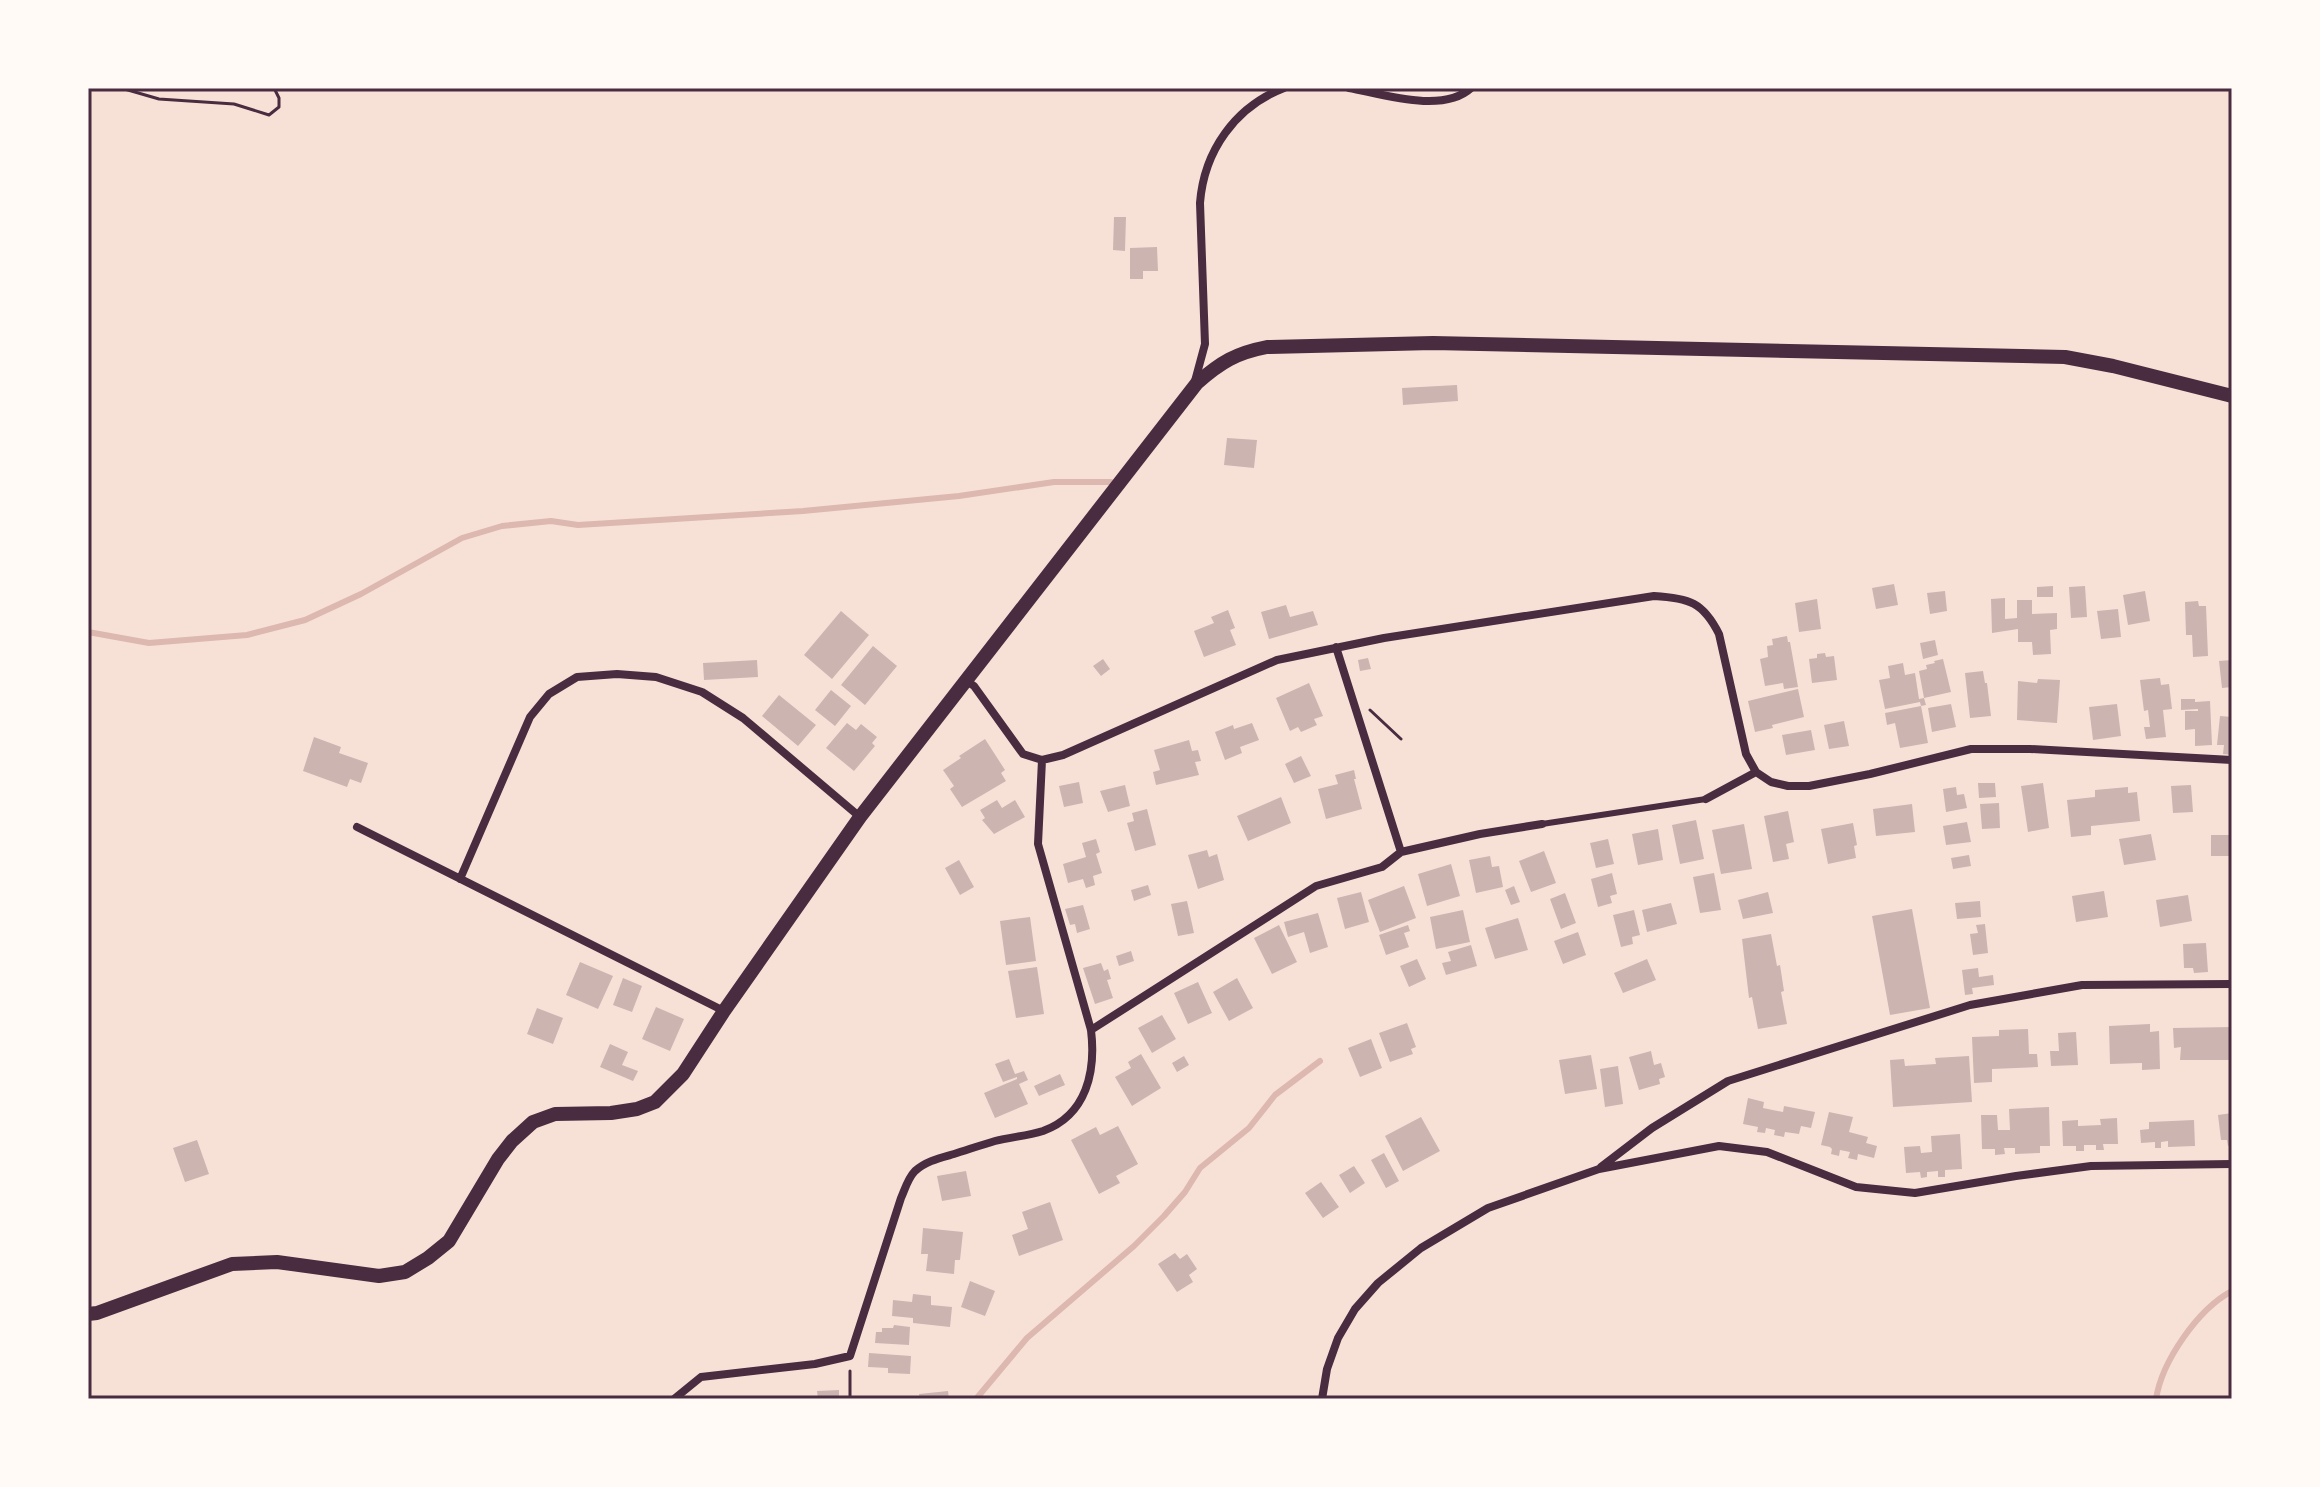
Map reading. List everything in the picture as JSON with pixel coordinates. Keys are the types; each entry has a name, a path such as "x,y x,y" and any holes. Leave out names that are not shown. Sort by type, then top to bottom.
{"street":[{"path":"1197,383 1194,382 1205,344 1201,186 1206,170 1230,126 1247,107 1265,95 1284,88"},
{"path":"1349,88 1413,100 1444,101 1458,98 1471,88"},
{"path":"88,1314 232,1264 277,1262 379,1276 405,1272 449,1241 498,1159 533,1122 555,1114 611,1113 637,1109 655,1102 683,1074 860,817 1197,383 1219,364 1243,352 1267,347 1433,343 2065,357 2232,396"},
{"path":"965,680 974,686 1023,754 1042,760 1063,755 1277,660 1336,647 1654,596 1679,597 1699,605 1711,617 1719,634 1746,754 1756,772 1771,782 1809,786 1971,749 2030,749 2232,760"},
{"path":"1336,647 1401,852"},
{"path":"460,879 530,717 549,694 577,677 617,674 656,677 702,692 743,718 860,817"},
{"path":"674,1399 701,1377 815,1364 850,1356 912,1173 925,1163 1043,1130 1061,1121 1086,1093 1094,1051 1091,1030 1038,844 1042,760"},
{"path":"1706,799 1756,772"},
{"path":"1091,1030 1316,886 1382,867 1401,852 1542,824"},
{"path":"357,827 724,1011"},
{"path":"1599,1169 1652,1128 1728,1081 1970,1005 2082,985 2232,984"},
{"path":"1322,1399 1327,1369 1338,1338 1355,1309 1378,1283 1421,1248 1488,1208 1599,1169 1719,1146 1767,1152 1856,1187 1915,1193 2091,1166 2232,1164"}],"lane":[{"path":"1542,824 1706,799"}],"path":[{"path":"121,88 159,99 234,104 269,115 279,107 274,88"},
{"path":"1350,691 1401,739"},
{"path":"850,1356 850,1399"}],"building":[{"path":"1114,217 1126,217 1125,251 1113,250"},
{"path":"1157,247 1158,271 1143,271 1143,279 1130,279 1130,248"},
{"path":"1457,385 1458,401 1403,405 1402,388"},
{"path":"1227,438 1257,440 1254,468 1224,465"},
{"path":"1894,584 1898,605 1876,609 1872,588"},
{"path":"2053,586 2053,597 2037,597 2037,587"},
{"path":"2085,586 2087,617 2071,618 2069,587"},
{"path":"1945,591 1947,611 1930,614 1927,593"},
{"path":"2145,591 2150,621 2128,625 2123,595"},
{"path":"2005,598 2005,619 2017,618 2017,600 2032,600 2032,614 2057,613 2057,629 2050,630 2051,654 2033,655 2032,642 2018,642 2018,629 1992,633 1991,599"},
{"path":"1817,599 1821,629 1799,632 1795,603"},
{"path":"2198,601 2199,606 2206,606 2208,656 2193,657 2192,635 2186,635 2185,602"},
{"path":"1286,605 1290,617 1313,611 1318,625 1269,639 1261,612"},
{"path":"2118,609 2121,637 2101,639 2097,611"},
{"path":"1228,610 1235,628 1230,630 1236,645 1204,657 1194,631 1214,623 1211,617"},
{"path":"841,611 869,635 832,679 804,655"},
{"path":"1787,636 1798,687 1784,689 1783,683 1765,686 1760,659 1768,657 1767,646 1773,645 1772,639"},
{"path":"1935,640 1938,655 1923,659 1920,643"},
{"path":"873,646 897,666 865,705 841,685"},
{"path":"1825,653 1826,657 1834,656 1837,680 1812,683 1809,659"},
{"path":"1368,658 1371,669 1360,671 1358,660"},
{"path":"1103,659 1110,669 1101,676 1093,666"},
{"path":"1943,659 1951,692 1924,698 1919,671"},
{"path":"757,660 758,677 704,680 703,663"},
{"path":"2232,660 2232,687 2222,688 2219,661"},
{"path":"1903,663 1905,675 1915,673 1919,699 1924,698 1926,705 1921,706 1920,702 1885,709 1879,680 1890,678 1888,666"},
{"path":"1983,671 1991,716 1970,718 1965,673"},
{"path":"2160,678 2161,685 2169,684 2172,709 2163,710 2166,737 2146,739 2144,727 2150,727 2148,710 2144,711 2140,680"},
{"path":"2038,679 2060,680 2057,723 2017,720 2018,681 2037,683"},
{"path":"1309,683 1323,716 1314,719 1317,725 1301,732 1298,727 1290,731 1276,698"},
{"path":"1798,689 1804,717 1755,732 1748,701"},
{"path":"831,690 851,706 835,726 815,710"},
{"path":"779,695 816,725 798,746 762,716"},
{"path":"2181,699 2210,701 2212,745 2195,746 2195,729 2185,730 2185,711 2198,709 2181,710"},
{"path":"1951,704 1956,727 1932,732 1928,708"},
{"path":"2117,704 2121,736 2093,740 2089,707"},
{"path":"1921,706 1928,743 1900,748 1895,723 1887,725 1885,713"},
{"path":"2220,716 2232,717 2232,755 2223,754 2224,745 2217,745"},
{"path":"1844,721 1849,746 1829,749 1824,725"},
{"path":"847,723 856,730 861,724 877,737 872,743 875,746 854,771 826,748"},
{"path":"1252,723 1259,740 1240,747 1242,753 1225,760 1215,732 1233,725 1234,729"},
{"path":"1811,730 1815,750 1786,755 1782,735"},
{"path":"314,737 341,747 339,753 368,763 361,783 350,779 347,787 303,771"},
{"path":"985,739 1005,770 1001,773 1006,781 962,807 950,789 954,786 943,770"},
{"path":"1189,740 1192,751 1198,750 1201,761 1195,762 1199,775 1156,785 1153,772 1160,770 1154,750"},
{"path":"1301,756 1311,776 1294,783 1285,764"},
{"path":"1354,770 1362,809 1326,819 1318,789 1338,784 1335,775"},
{"path":"1079,782 1083,803 1064,807 1059,786"},
{"path":"1978,783 1995,783 1996,797 1979,798"},
{"path":"2043,783 2049,828 2028,832 2021,786"},
{"path":"1125,785 1130,806 1108,812 1100,791"},
{"path":"2191,785 2193,812 2173,813 2171,786"},
{"path":"1956,787 1957,795 1964,794 1967,808 1946,812 1943,789"},
{"path":"2128,787 2128,793 2137,792 2140,821 2091,826 2091,835 2071,837 2067,800 2095,797 2095,790"},
{"path":"1281,797 1291,823 1248,841 1237,816"},
{"path":"997,800 1002,808 1015,800 1025,817 994,834 982,820 985,818 980,810"},
{"path":"1999,803 2000,828 1982,829 1980,804"},
{"path":"1912,804 1915,832 1876,836 1873,809"},
{"path":"1147,809 1156,845 1135,851 1127,823 1134,821 1132,813"},
{"path":"1788,811 1794,842 1786,844 1789,859 1773,862 1764,816"},
{"path":"1696,820 1704,859 1680,864 1672,825"},
{"path":"1967,822 1971,842 1946,845 1943,826"},
{"path":"1853,823 1856,858 1828,864 1821,829"},
{"path":"1744,824 1752,869 1721,874 1712,830"},
{"path":"1658,829 1663,860 1638,865 1632,834"},
{"path":"2151,834 2156,860 2124,865 2119,839"},
{"path":"2211,835 2232,835 2232,856 2211,856"},
{"path":"1096,839 1100,852 1096,854 1102,873 1093,876 1095,885 1086,888 1083,879 1068,883 1063,864 1086,857 1082,843"},
{"path":"1608,839 1614,864 1596,868 1590,843"},
{"path":"1207,850 1209,857 1217,854 1224,880 1198,889 1188,855"},
{"path":"1544,851 1556,883 1531,892 1519,861"},
{"path":"1969,855 1971,866 1953,869 1951,858"},
{"path":"1490,856 1492,867 1499,866 1503,887 1476,893 1469,860"},
{"path":"959,860 974,887 960,895 945,868"},
{"path":"1451,864 1460,896 1427,906 1418,874"},
{"path":"1612,873 1617,894 1610,896 1612,903 1598,907 1591,879"},
{"path":"1714,873 1721,910 1700,913 1693,877"},
{"path":"1148,885 1151,895 1134,901 1131,890"},
{"path":"1404,886 1416,918 1380,932 1368,900"},
{"path":"1514,886 1520,902 1511,905 1505,890"},
{"path":"2104,891 2108,917 2076,922 2072,896"},
{"path":"1361,892 1369,922 1345,929 1337,898"},
{"path":"1768,892 1773,913 1743,919 1738,900"},
{"path":"1565,893 1576,923 1561,929 1550,899"},
{"path":"2188,895 2192,921 2160,927 2156,900"},
{"path":"1187,901 1194,933 1178,936 1171,904"},
{"path":"1980,901 1981,917 1957,919 1955,903"},
{"path":"1671,903 1677,924 1647,932 1642,910"},
{"path":"1083,905 1090,929 1077,933 1075,924 1070,925 1065,909"},
{"path":"1912,909 1930,1008 1890,1015 1872,916"},
{"path":"1463,910 1470,942 1436,949 1430,917"},
{"path":"1634,910 1640,935 1632,937 1633,944 1621,947 1613,915"},
{"path":"1318,913 1328,947 1310,953 1304,932 1288,937 1284,922"},
{"path":"1030,917 1036,961 1006,965 1000,921"},
{"path":"1518,918 1528,950 1495,959 1485,928"},
{"path":"1985,924 1988,953 1973,955 1970,934 1978,933 1976,925"},
{"path":"1279,925 1297,962 1272,974 1254,938"},
{"path":"1408,925 1410,931 1404,933 1409,947 1386,955 1379,935"},
{"path":"1578,932 1586,955 1563,964 1554,941"},
{"path":"1771,934 1777,966 1780,965 1787,1024 1758,1029 1752,997 1749,998 1742,939"},
{"path":"2206,943 2208,972 2194,973 2193,968 2184,968 2183,944"},
{"path":"1471,945 1477,966 1446,975 1442,963 1451,961 1448,952"},
{"path":"1131,951 1134,961 1119,966 1116,956"},
{"path":"1417,959 1426,979 1409,987 1400,966"},
{"path":"1647,959 1656,980 1623,993 1614,973"},
{"path":"580,962 613,976 598,1009 566,995"},
{"path":"1101,963 1104,971 1108,969 1111,979 1107,980 1113,998 1095,1004 1083,968"},
{"path":"1037,967 1044,1014 1016,1018 1008,971"},
{"path":"1978,968 1979,977 1993,975 1994,985 1972,988 1973,994 1965,995 1962,970"},
{"path":"623,978 642,986 632,1012 613,1005"},
{"path":"1237,978 1253,1008 1229,1021 1213,992"},
{"path":"1198,982 1212,1013 1188,1024 1174,993"},
{"path":"656,1007 684,1019 670,1051 642,1039"},
{"path":"537,1008 563,1018 553,1044 527,1034"},
{"path":"1162,1015 1176,1039 1152,1053 1138,1028"},
{"path":"1407,1023 1416,1047 1411,1049 1413,1054 1390,1062 1379,1033"},
{"path":"2150,1024 2150,1032 2159,1031 2160,1069 2142,1070 2142,1063 2110,1064 2109,1026"},
{"path":"2232,1027 2232,1060 2180,1060 2181,1047 2174,1048 2173,1028"},
{"path":"2028,1029 2029,1054 2037,1054 2038,1067 1992,1069 1992,1082 1974,1083 1972,1037 1999,1036 1999,1030"},
{"path":"2076,1032 2078,1065 2051,1066 2050,1051 2059,1051 2058,1033"},
{"path":"1371,1039 1382,1068 1360,1077 1348,1048"},
{"path":"610,1044 628,1052 622,1065 638,1071 633,1081 600,1067"},
{"path":"1651,1051 1654,1065 1661,1063 1665,1077 1659,1079 1660,1084 1639,1090 1629,1057"},
{"path":"1141,1054 1161,1088 1132,1106 1115,1077 1131,1068 1128,1062"},
{"path":"1591,1055 1597,1089 1565,1094 1559,1060"},
{"path":"1184,1056 1189,1065 1177,1072 1172,1063"},
{"path":"1969,1056 1972,1102 1893,1107 1890,1060 1904,1059 1905,1066 1936,1064 1935,1058"},
{"path":"1009,1059 1015,1074 1024,1071 1028,1080 1019,1084 1028,1104 995,1118 984,1093 1017,1079 1003,1082 995,1064"},
{"path":"1618,1066 1623,1104 1605,1107 1600,1069"},
{"path":"1060,1074 1065,1085 1039,1096 1034,1086"},
{"path":"1748,1098 1764,1102 1763,1108 1783,1112 1784,1106 1815,1112 1811,1128 1801,1126 1799,1134 1785,1132 1784,1137 1774,1135 1775,1130 1766,1128 1765,1133 1757,1132 1758,1127 1743,1124"},
{"path":"2049,1107 2050,1146 2040,1146 2040,1153 2015,1154 2015,1148 2004,1148 2005,1154 1995,1155 1995,1149 1982,1149 1981,1115 1997,1115 1998,1130 2010,1130 2009,1109"},
{"path":"1829,1112 1853,1117 1849,1132 1868,1137 1866,1143 1877,1146 1874,1158 1858,1154 1857,1160 1848,1158 1850,1152 1840,1150 1839,1156 1831,1154 1830,1147 1821,1145"},
{"path":"2232,1113 2232,1146 2228,1146 2227,1140 2221,1140 2218,1115"},
{"path":"1421,1117 1440,1151 1403,1171 1385,1136"},
{"path":"2117,1118 2118,1144 2103,1144 2104,1150 2096,1150 2096,1145 2084,1145 2084,1151 2076,1151 2076,1146 2063,1146 2062,1121 2078,1120 2078,1126 2101,1125 2100,1119"},
{"path":"2194,1120 2195,1146 2168,1147 2168,1141 2161,1142 2161,1148 2155,1148 2155,1142 2141,1143 2140,1130 2149,1129 2149,1122"},
{"path":"1118,1126 1138,1164 1116,1176 1120,1183 1099,1194 1071,1140 1096,1127 1100,1135"},
{"path":"1960,1134 1962,1169 1945,1170 1945,1177 1938,1177 1938,1171 1927,1172 1927,1177 1921,1178 1920,1172 1906,1173 1904,1147 1920,1146 1921,1153 1932,1152 1931,1136"},
{"path":"197,1140 209,1174 185,1182 173,1148"},
{"path":"1384,1153 1399,1181 1386,1188 1371,1160"},
{"path":"1354,1166 1365,1183 1350,1193 1339,1175"},
{"path":"966,1171 971,1196 942,1201 937,1176"},
{"path":"1321,1182 1339,1207 1323,1218 1305,1193"},
{"path":"1050,1202 1063,1240 1019,1256 1012,1235 1028,1229 1022,1212"},
{"path":"923,1228 963,1232 960,1260 955,1260 954,1274 926,1271 928,1254 921,1254"},
{"path":"1175,1253 1180,1259 1187,1254 1197,1269 1189,1275 1193,1282 1177,1292 1158,1264"},
{"path":"970,1281 995,1291 985,1316 961,1307"},
{"path":"913,1294 931,1296 931,1305 952,1307 950,1327 913,1323 913,1318 892,1316 893,1300 912,1302"},
{"path":"894,1325 910,1327 909,1345 875,1343 876,1332 882,1332 882,1328 893,1328"},
{"path":"869,1353 911,1356 910,1374 888,1373 888,1368 868,1367"},
{"path":"839,1390 839,1399 818,1399 817,1391"},
{"path":"948,1391 949,1399 920,1399 919,1394"}],"waterway":[{"path":"88,632 149,643 247,635 305,620 361,594 462,538 502,526 551,521 578,525 803,511 959,496 1054,482 1111,482"},
{"path":"976,1399 1027,1338 1134,1246 1164,1216 1200,1168 1249,1128 1275,1095 1320,1061"},
{"path":"2156,1399 2166,1369 2184,1338 2207,1310 2232,1291"}]}
